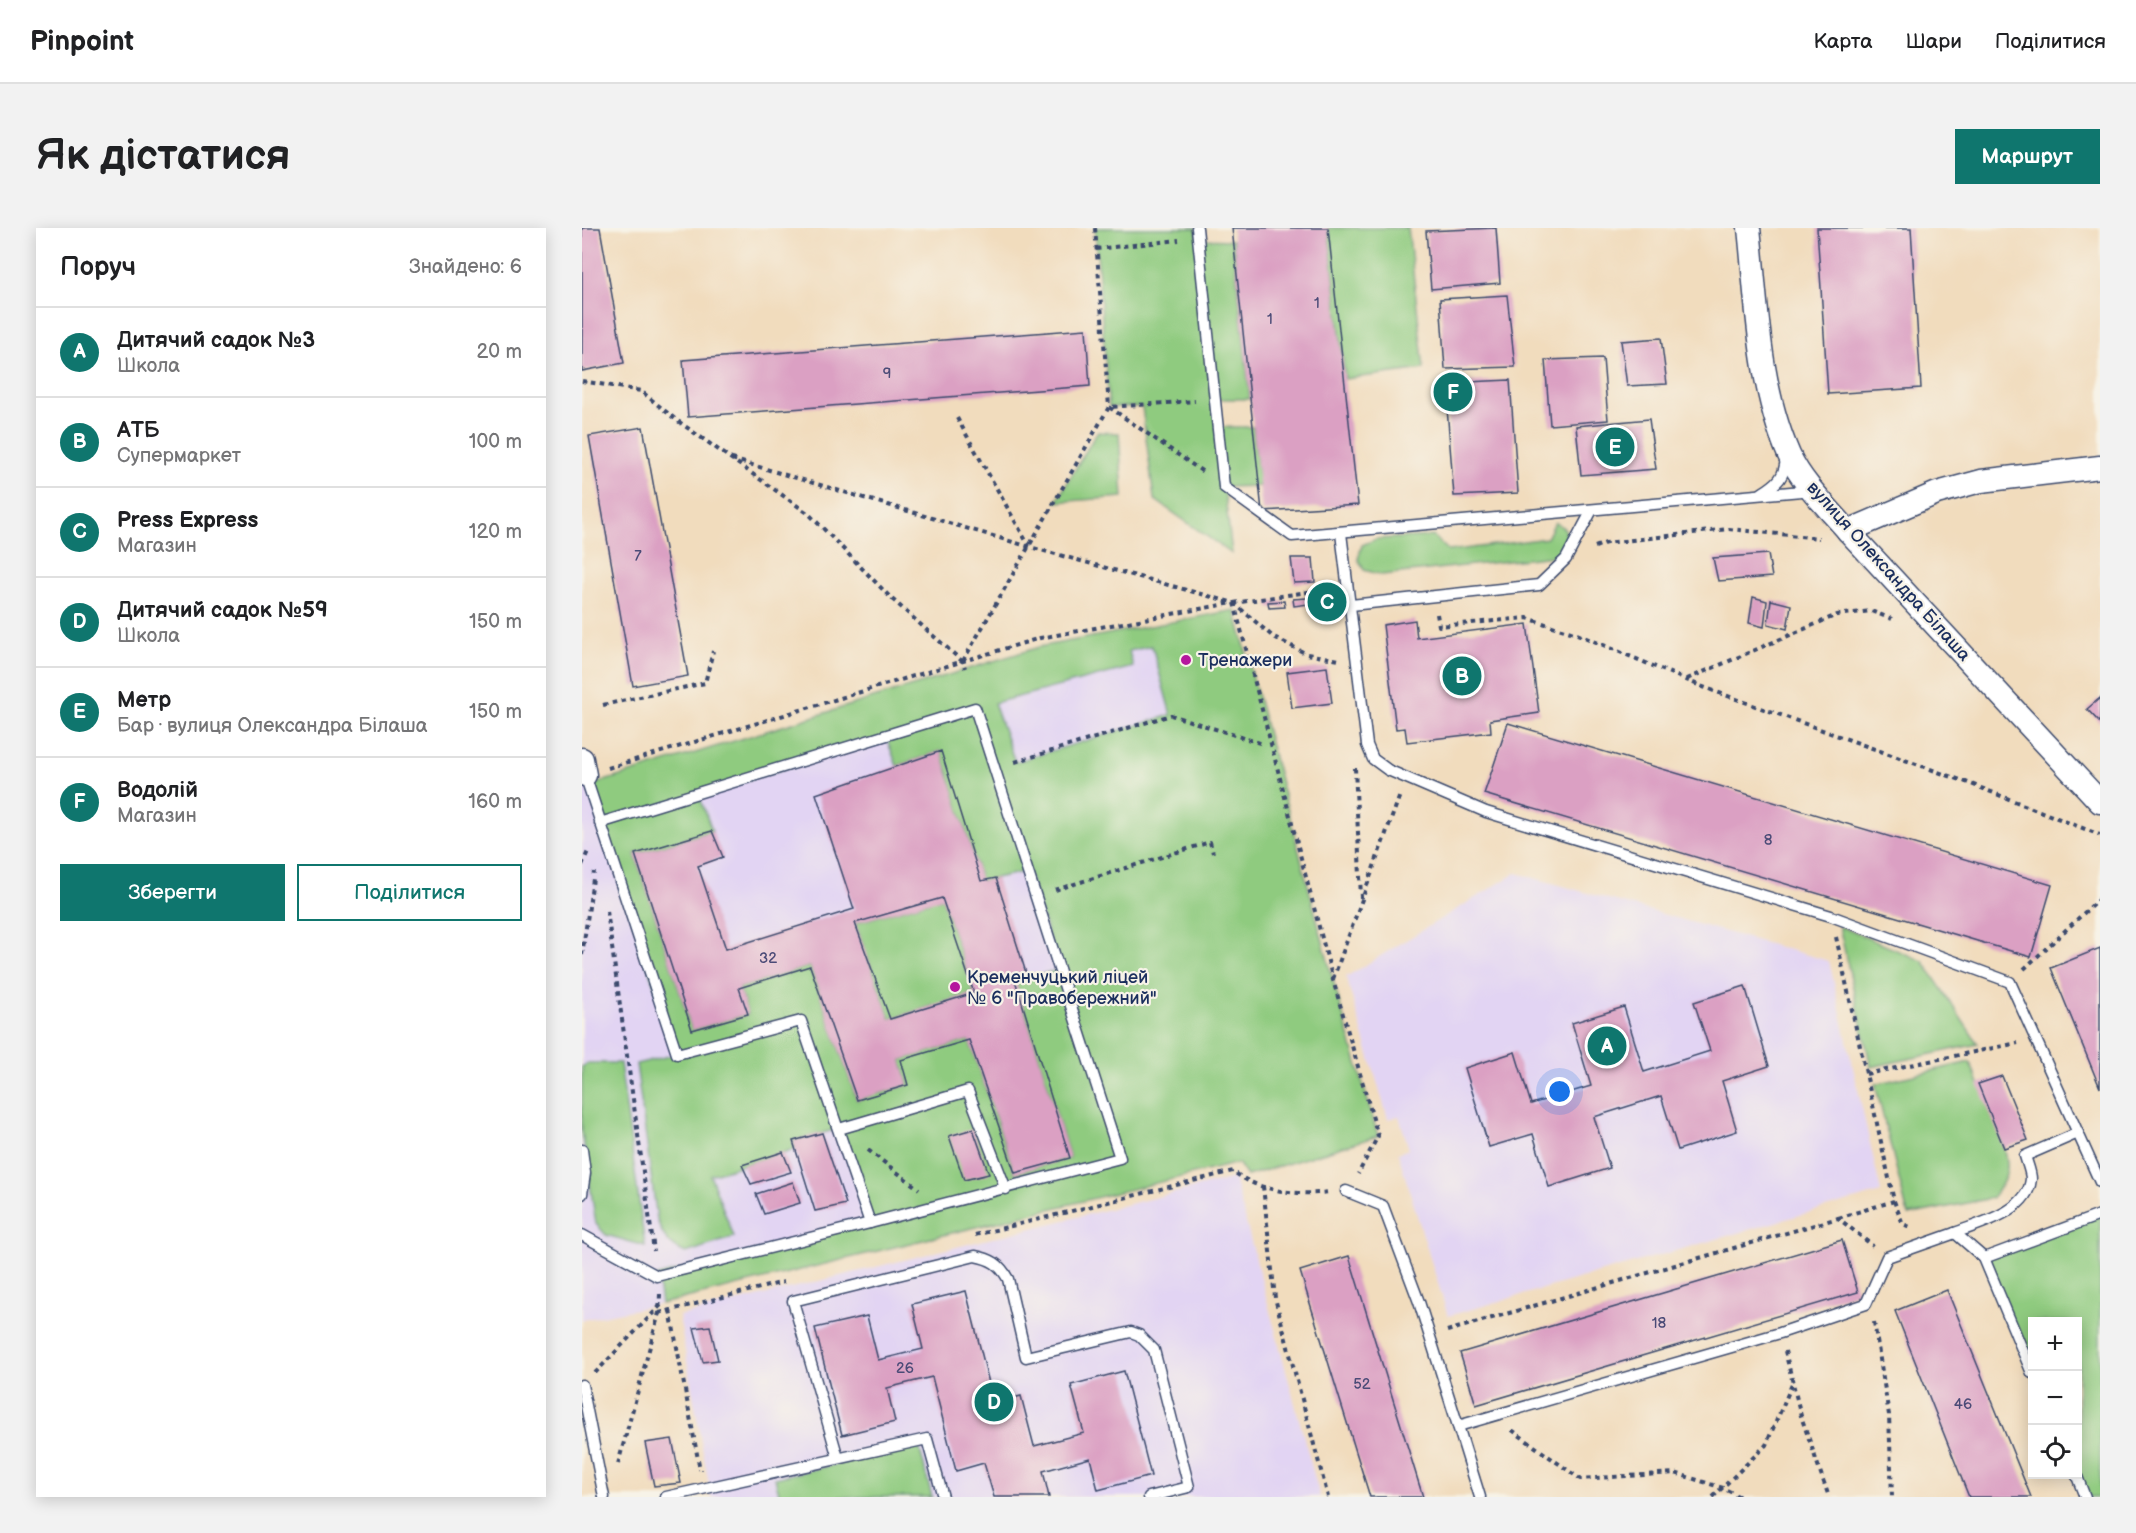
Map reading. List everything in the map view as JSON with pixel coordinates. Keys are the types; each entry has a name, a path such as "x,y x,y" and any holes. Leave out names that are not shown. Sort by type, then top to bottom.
{"street":[{"name":"вулиця Олександра Білаша","path":"1749,228 1774,416 1790,456 1839,535 2100,802"},
{"path":"1839,535 1919,500 1981,480 2100,466"}],"lane":[{"path":"1197,233 1224,487 1292,536 1813,490"},
{"path":"1759,495 1778,483 1783,476 1786,447"},
{"path":"1352,605 1539,585 1566,559 1592,510"},
{"path":"1341,533 1352,605 1367,745 1373,759 1388,770 1486,812 1831,916 2010,982 2100,1182"},
{"path":"582,1235 657,1276 1120,1158 975,708 600,823"},
{"path":"584,767 600,823 677,1054 801,1021 870,1223"},
{"path":"839,1129 968,1091 1005,1189"},
{"path":"1458,1426 1494,1418 1780,1333 1866,1304 1887,1257 1996,1217 2020,1203 2031,1179 2025,1156 2078,1133"},
{"path":"582,1150 585,1173 582,1194"},
{"path":"1346,1191 1383,1206 1429,1336 1480,1497"},
{"path":"1984,1258 2100,1215"},
{"path":"1955,1233 1984,1258 2031,1371"},
{"path":"838,1458 792,1301 975,1256 987,1259 1003,1269 1008,1279 1026,1357 1131,1332 1139,1335 1154,1350 1189,1486 1149,1497"},
{"path":"583,1385 604,1497"},
{"path":"666,1497 927,1439 943,1497"},
{"path":"2078,1479 2085,1497"}],"path":[{"path":"963,662 1109,407 1095,228"},
{"path":"1096,249 1197,233"},
{"path":"582,381 641,391 809,514 893,600 963,662 965,668"},
{"path":"1109,407 1214,399"},
{"path":"1109,407 1224,487"},
{"path":"957,418 1030,547"},
{"path":"732,459 1030,547 1234,603 1272,636 1307,654 1343,661"},
{"path":"1589,550 1606,543 1729,529 1839,535"},
{"path":"584,767 963,662 1040,638 1234,603 1349,586"},
{"path":"968,1236 1233,1171 1245,1181 1263,1186 1316,1194 1346,1191 1366,1164 1377,1136 1333,980 1234,603"},
{"path":"1686,680 1837,615 1871,611 1898,621"},
{"path":"1426,614 1437,613 1439,626 1527,618 1577,634 1686,680 1966,782 2100,834"},
{"path":"603,705 705,683 713,651"},
{"path":"1015,762 1172,715 1263,744"},
{"path":"1354,763 1362,901"},
{"path":"1333,980 1406,778"},
{"path":"1054,890 1210,842 1213,853"},
{"path":"582,955 595,867"},
{"path":"2010,982 2100,898"},
{"path":"606,906 661,1305 616,1474"},
{"path":"1831,916 1894,1201 1904,1224 1938,1239"},
{"path":"1866,1074 2036,1039"},
{"path":"839,1129 942,1205"},
{"path":"1263,1186 1275,1298 1328,1497"},
{"path":"1429,1336 1894,1201"},
{"path":"1838,1218 1887,1257"},
{"path":"659,1313 796,1279"},
{"path":"583,1385 661,1305"},
{"path":"670,1310 704,1489"},
{"path":"1874,1318 1873,1328 1889,1415 1892,1497"},
{"path":"1780,1333 1801,1416 1829,1497"},
{"path":"1713,1497 1766,1445 1793,1382"},
{"path":"1494,1418 1580,1479 1675,1473 1723,1488 1740,1497"}],"shaded area":[{"name":"Кременчуцький ліцей № 6 \"Правобережний\"","path":"1229,612 1247,1176 1238,1163 661,1304 582,1320 582,788 1039,647"},
{"path":"1516,873 1829,961 1881,1192 1448,1316 1398,1153 1409,1149 1399,1116 1388,1119 1346,977"},
{"path":"1234,1178 1320,1497 711,1497 679,1316"}],"green space":[{"path":"1095,228 1196,228 1198,239 1233,240 1250,399 1214,399 1217,427 1253,427 1260,486 1224,487 1232,554 1154,499 1142,407 1109,407"},
{"path":"1328,228 1408,228 1424,369 1345,379"},
{"path":"1097,432 1119,433 1123,497 1056,502"},
{"path":"1555,522 1565,529 1569,543 1564,552 1554,556 1382,575 1364,570 1358,559 1362,545 1376,539 1433,536 1449,551 1547,538"},
{"name":"Кременчуцький ліцей № 6 \"Правобережний\"","path":"1235,610 1333,980 1378,1136 1247,1176 1238,1163 661,1304 657,1276 870,1223 838,1129 793,1141 795,1149 710,1175 734,1237 686,1253 671,1244 664,1235 657,1219 636,1064 677,1054 588,786 1039,647","holes":["1152,646 1171,715 1015,762 994,703 1133,667 1129,651","886,737 897,766 941,751 981,881 1028,871 1059,970 1015,980 1070,1158 1015,1173 969,1040 901,1060 908,1085 857,1100 810,966 739,988 748,1014 692,1030 635,854 712,831 699,795"]},
{"path":"942,898 974,993 890,1019 855,923"},
{"path":"1839,926 1923,961 1978,1044 1871,1067"},
{"path":"1970,1062 2004,1146 2007,1159 2005,1177 1992,1198 1908,1215 1875,1084"},
{"path":"588,1063 620,1063 645,1246 606,1235 596,1224 582,1131 582,1067"},
{"path":"2100,1215 2100,1497 2085,1497 2080,1479 2082,1479 2082,1317 2028,1317 2028,1363 1984,1258"},
{"path":"919,1446 932,1497 780,1497 775,1478"}],"building":[{"path":"582,228 600,228 624,363 582,371"},
{"path":"1232,228 1328,228 1358,505 1262,511"},
{"path":"1496,228 1500,283 1431,289 1426,231"},
{"path":"1817,228 1911,228 1921,388 1828,394"},
{"path":"1507,295 1515,367 1445,369 1440,299"},
{"path":"1086,329 1090,386 688,417 683,360"},
{"path":"1661,338 1667,384 1627,386 1621,341"},
{"path":"1603,358 1608,420 1550,425 1545,360"},
{"path":"1510,380 1518,493 1454,496 1445,383"},
{"path":"1649,419 1656,469 1581,475 1576,426"},
{"path":"643,427 688,676 633,686 589,436"},
{"path":"1768,554 1772,577 1718,581 1713,558"},
{"path":"1291,558 1313,558 1315,582 1294,583"},
{"path":"1332,595 1334,608 1321,609 1319,596"},
{"path":"1753,597 1767,601 1764,627 1749,623"},
{"path":"1307,598 1309,604 1294,606 1293,599"},
{"path":"1771,600 1791,605 1787,629 1768,624"},
{"path":"1284,601 1285,607 1269,608 1268,602"},
{"path":"1415,620 1417,638 1527,624 1539,713 1490,720 1491,732 1407,742 1405,728 1396,729 1383,625"},
{"path":"1327,667 1332,703 1292,708 1287,672"},
{"path":"2100,698 2100,723 2087,709"},
{"path":"1508,723 2052,885 2031,957 1484,794"},
{"path":"941,751 981,881 996,878 1027,976 1015,980 1070,1158 1015,1173 969,1040 901,1060 908,1085 857,1100 810,966 739,988 748,1014 692,1030 635,854 712,831 723,857 698,866 726,949 854,909 816,794","holes":["942,898 974,993 890,1019 855,923"]},
{"path":"2100,948 2100,1088 2051,968"},
{"path":"1745,986 1769,1066 1722,1081 1737,1131 1678,1150 1661,1096 1594,1117 1610,1168 1549,1187 1533,1134 1489,1147 1465,1068 1515,1052 1531,1104 1591,1086 1572,1023 1624,1007 1644,1072 1710,1051 1694,1002"},
{"path":"2002,1076 2028,1140 2004,1148 1978,1084"},
{"path":"973,1129 989,1174 964,1180 949,1136"},
{"path":"822,1133 846,1204 815,1211 793,1141"},
{"path":"783,1152 791,1172 751,1184 742,1165"},
{"path":"793,1182 800,1203 764,1214 756,1194"},
{"path":"1842,1240 1858,1292 1476,1405 1460,1353"},
{"path":"1349,1256 1423,1497 1370,1497 1300,1271"},
{"path":"1947,1290 2031,1497 1969,1497 1895,1311"},
{"path":"966,1291 994,1403 1021,1396 1034,1446 1084,1433 1071,1385 1124,1371 1151,1476 1098,1490 1090,1458 1043,1471 1049,1497 994,1497 984,1463 956,1471 932,1377 887,1388 895,1422 842,1435 815,1328 867,1316 878,1360 923,1349 912,1304"},
{"path":"710,1326 718,1360 703,1362 694,1328"},
{"path":"672,1439 681,1483 654,1486 645,1443"}],"place":[{"name":"Водолій","path":"1453,392"},
{"name":"Метр","path":"1615,447"},
{"name":"Press Express","path":"1327,602"},
{"name":"Тренажери","path":"1186,660"},
{"name":"АТБ","path":"1462,676"},
{"name":"Кременчуцький ліцей № 6 \"Правобережний\"","path":"955,987"},
{"name":"Дитячий садок №3","path":"1607,1046"},
{"name":"Дитячий садок №59","path":"994,1402"}]}
